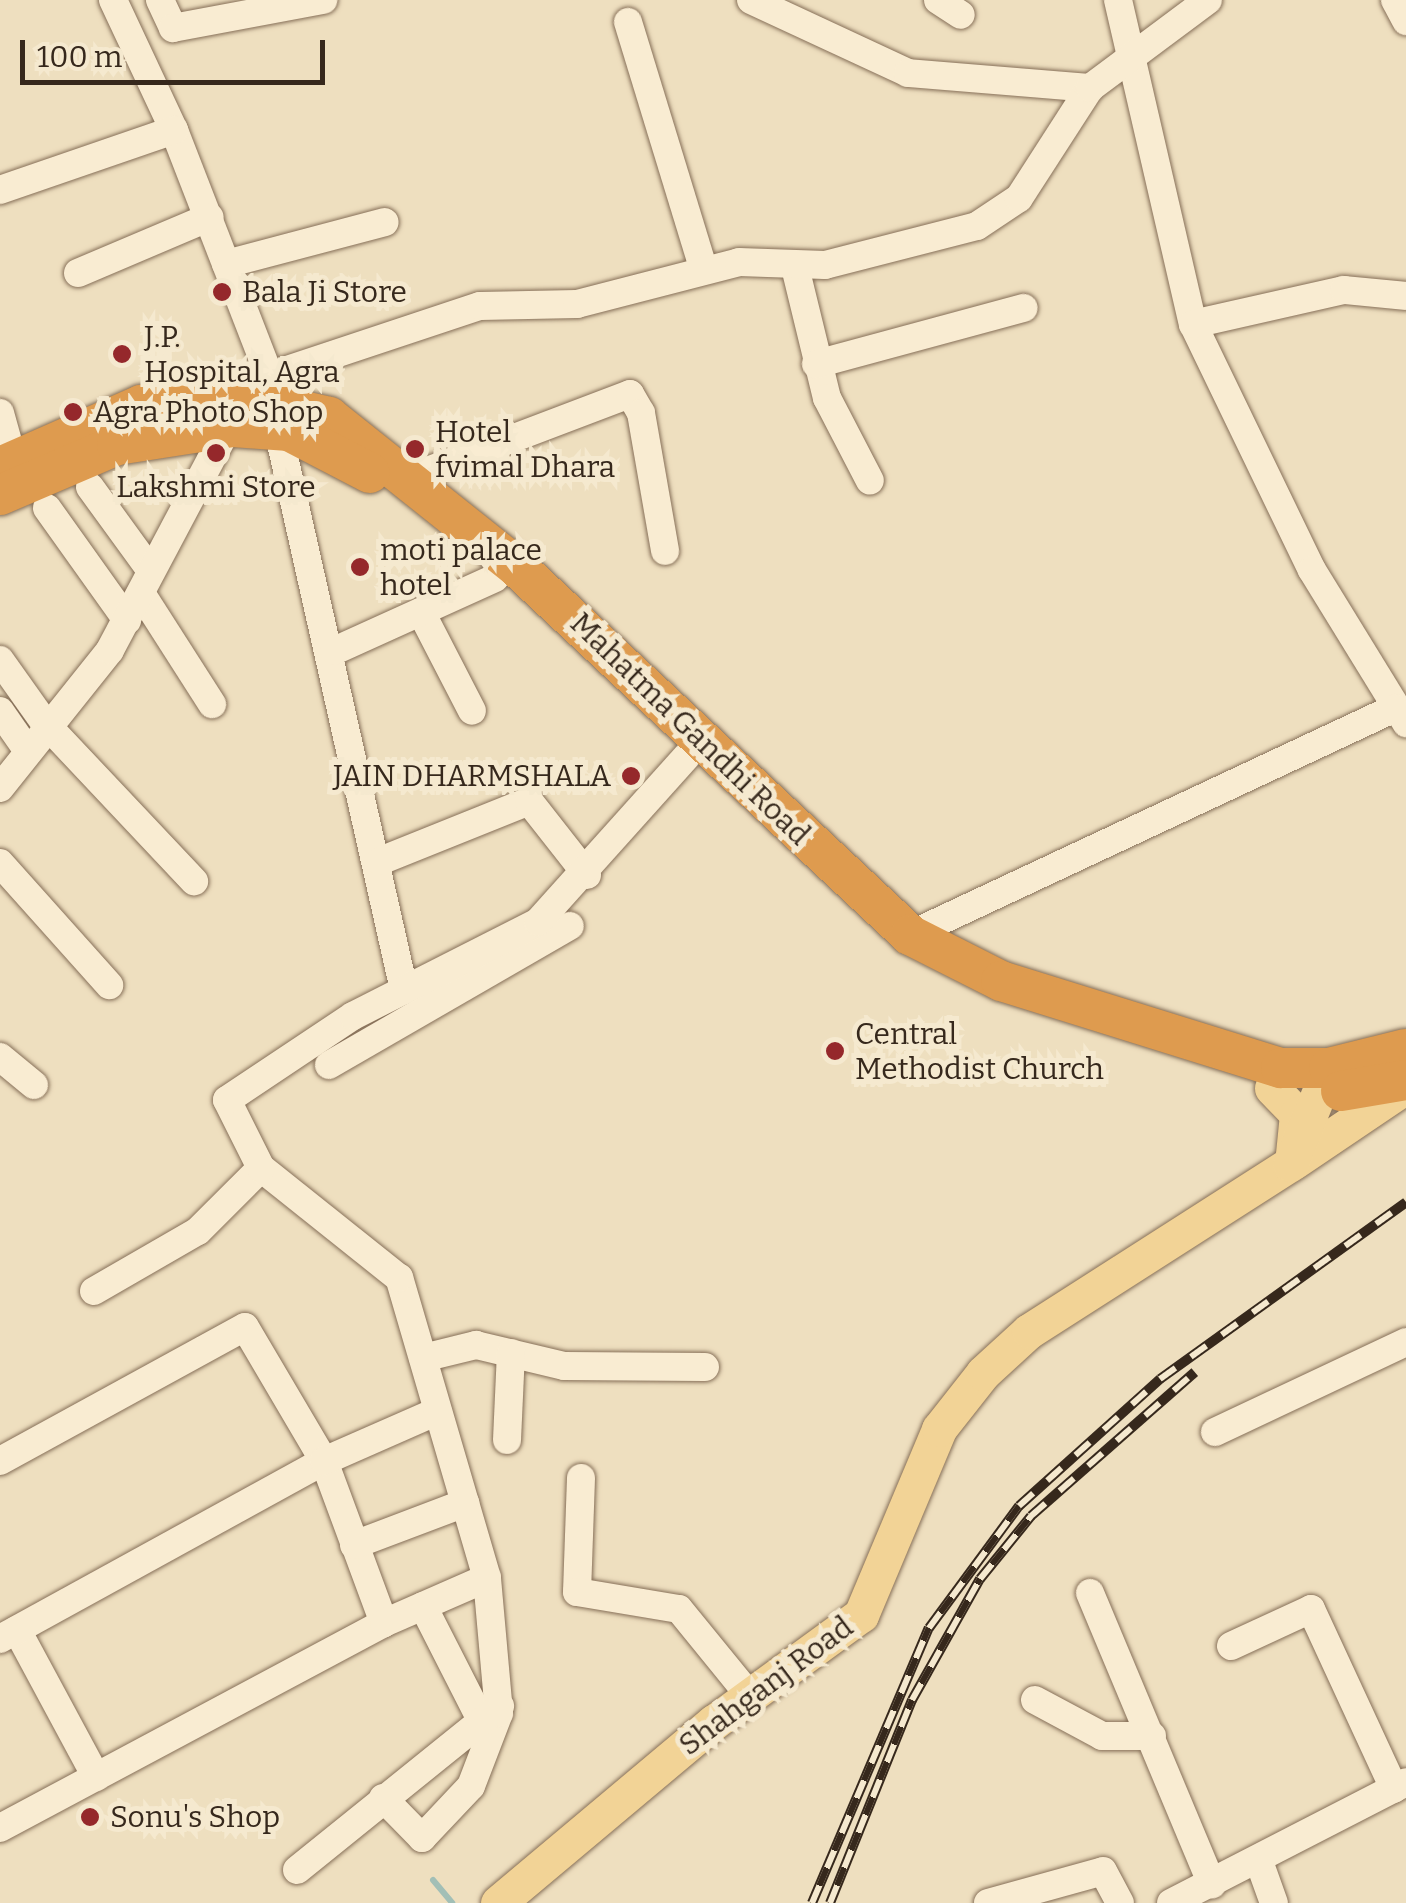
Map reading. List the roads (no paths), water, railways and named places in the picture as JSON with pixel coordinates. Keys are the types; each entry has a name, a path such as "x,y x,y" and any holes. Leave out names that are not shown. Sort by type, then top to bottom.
{"highway":[{"name":"Mahatma Gandhi Road","path":"4,474 117,445 228,427 274,402"},
{"name":"Mahatma Gandhi Road","path":"274,402 425,511 899,954 969,990 1272,1088 1327,1080 1406,1083"},
{"name":"Mahatma Gandhi Road","path":"4,474 141,406 274,402 360,432 414,476 910,935 1001,981 1327,1080 1406,1049"}],"main road":[{"path":"1290,1164 1327,1080"},
{"name":"Shahganj Road","path":"498,1903 750,1696 861,1615 939,1430 983,1373 1029,1331 1290,1164 1406,1083"},
{"path":"1272,1088 1297,1114 1290,1164"}],"street":[{"path":"113,0 210,217 274,402 334,651 404,990"},
{"path":"160,0 173,28"},
{"path":"133,42 173,28 323,0"},
{"path":"751,0 908,73 1087,93"},
{"path":"910,935 1401,715 1303,554 1193,324 1118,0"},
{"path":"274,402 480,306 576,304 704,270 767,260 795,267 977,226 1019,198 1087,93 1208,0"},
{"path":"1395,0 1406,21"},
{"path":"628,22 704,270"},
{"path":"0,190 174,130"},
{"path":"78,274 210,217"},
{"path":"226,264 385,222"},
{"path":"795,267 816,364 870,481"},
{"path":"1193,324 1344,290 1406,296"},
{"path":"816,364 1024,308"},
{"path":"414,476 630,394 641,412 665,551"},
{"path":"0,413 4,474"},
{"path":"0,788 25,747 126,620 228,427"},
{"path":"90,487 212,704"},
{"path":"47,508 126,620"},
{"path":"334,651 495,578"},
{"path":"421,612 472,712"},
{"path":"0,660 44,722 194,882"},
{"path":"0,711 25,747"},
{"path":"329,1065 538,922 587,874 686,757"},
{"path":"380,861 529,801 587,874"},
{"path":"0,863 109,984"},
{"path":"383,1798 424,1837 472,1786 490,1713 486,1578 422,1358 389,1264 261,1168 230,1117 228,1096 404,990 459,978 570,926"},
{"path":"0,1057 34,1085"},
{"path":"94,1291 198,1231 261,1168"},
{"path":"0,1461 245,1327 324,1462 384,1623"},
{"path":"1215,1432 1406,1342"},
{"path":"422,1358 470,1345 564,1366 705,1367"},
{"path":"507,1440 510,1352"},
{"path":"96,1777 9,1635 324,1462 438,1411"},
{"path":"581,1478 577,1592 679,1609 750,1696"},
{"path":"354,1544 465,1502"},
{"path":"0,1828 384,1623 486,1578"},
{"path":"1090,1593 1212,1884"},
{"path":"423,1606 490,1713"},
{"path":"1171,1903 1260,1864 1400,1786 1311,1610 1232,1646"},
{"path":"1035,1700 1102,1736 1152,1736"},
{"path":"297,1870 490,1713"},
{"path":"1260,1864 1274,1903"},
{"path":"988,1903 1103,1871 1120,1903"}],"waterway":[{"path":"433,1880 452,1903"}],"railway":[{"path":"812,1903 929,1628 1019,1506 1160,1379 1406,1202"},
{"path":"830,1903 912,1700 980,1579 1031,1516 1195,1372"}],"place":[{"name":"Bala Ji Store","path":"222,292"},
{"name":"J.P. Hospital, Agra","path":"122,354"},
{"name":"Agra Photo Shop","path":"73,412"},
{"name":"Hotel fvimal Dhara","path":"415,449"},
{"name":"Lakshmi Store","path":"216,453"},
{"name":"moti palace hotel","path":"360,567"},
{"name":"JAIN DHARMSHALA","path":"631,776"},
{"name":"Central Methodist Church","path":"835,1051"},
{"name":"Sonu's Shop","path":"90,1817"}]}
